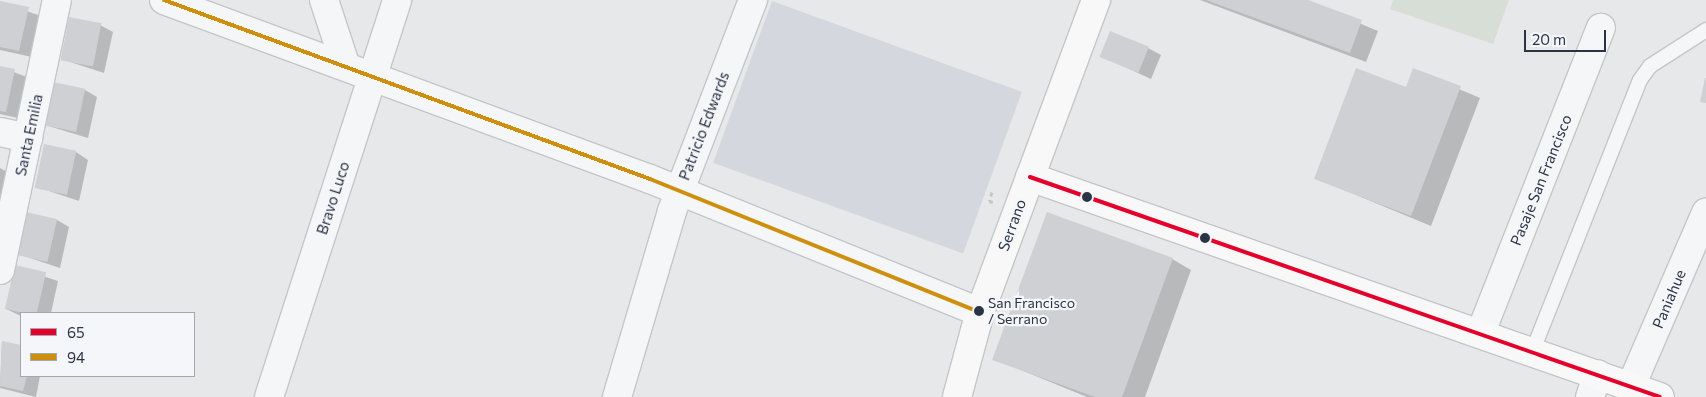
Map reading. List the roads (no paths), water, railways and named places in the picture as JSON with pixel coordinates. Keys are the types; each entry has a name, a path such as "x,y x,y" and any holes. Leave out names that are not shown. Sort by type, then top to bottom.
{"main road":[{"name":"Serrano","path":"957,397 980,312 1096,0"},
{"path":"1030,177 1533,350 1594,386 1631,386 1660,397"}],"street":[{"name":"Santa Emilia","path":"0,270 57,0"},
{"path":"164,0 373,74 680,191 980,312"},
{"path":"324,0 345,64"},
{"name":"Bravo Luco","path":"269,397 397,0"},
{"name":"Patricio Edwards","path":"618,397 680,191 753,0"},
{"name":"Pasaje San Francisco","path":"1481,332 1601,28"},
{"path":"0,132 28,138"},
{"name":"Paniahue","path":"1631,386 1706,213"}],"lane":[{"path":"1533,350 1640,80 1650,66 1706,30"}],"place":[{"name":"San Francisco / Serrano","path":"979,311"}]}
